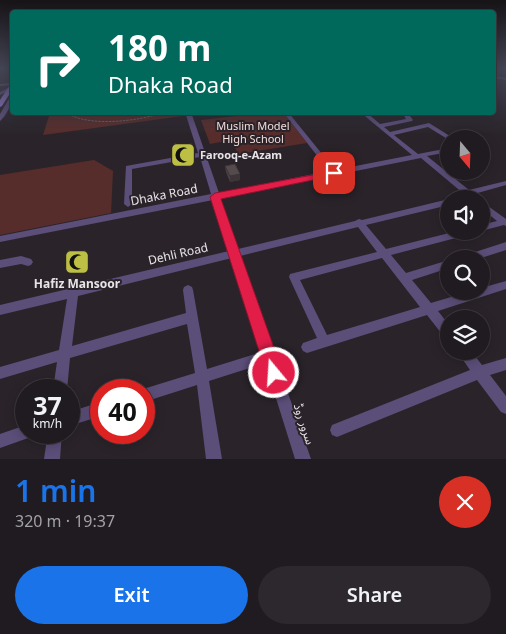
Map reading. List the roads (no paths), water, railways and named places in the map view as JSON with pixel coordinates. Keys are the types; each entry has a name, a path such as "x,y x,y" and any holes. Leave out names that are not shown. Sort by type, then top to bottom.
{"main road":[{"path":"0,105 10,91"}],"street":[{"path":"0,119 10,102"},
{"name":"سرور روڈ","path":"189,115 303,459"},
{"path":"288,115 334,173"},
{"path":"365,115 420,156 461,190"},
{"path":"378,126 410,120 406,115"},
{"path":"390,134 429,125 440,132"},
{"name":"Dhaka Road","path":"0,239 440,152"},
{"path":"128,204 128,167 202,155"},
{"path":"506,178 501,179 506,183"},
{"path":"488,190 506,183"},
{"name":"Dehli Road","path":"0,310 440,204"},
{"path":"490,211 506,223"},
{"path":"359,222 440,323"},
{"path":"490,226 506,223"},
{"path":"324,341 294,277 440,239"},
{"path":"490,251 506,246"},
{"path":"0,264 21,260 28,262"},
{"path":"404,278 440,267"},
{"path":"307,346 506,286"},
{"path":"188,290 214,459"},
{"path":"62,379 73,292"},
{"path":"0,373 192,317"},
{"path":"155,392 269,356"},
{"path":"470,360 506,407"},
{"path":"337,430 480,372 506,364"},
{"path":"0,441 15,436"},
{"path":"52,459 54,444"}],"place":[{"name":"Farooq-e-Azam","path":"183,155"},
{"name":"Hafiz Mansoor","path":"77,262"}],"park label":[{"name":"Muslim Model High School","path":"253,132"}]}
